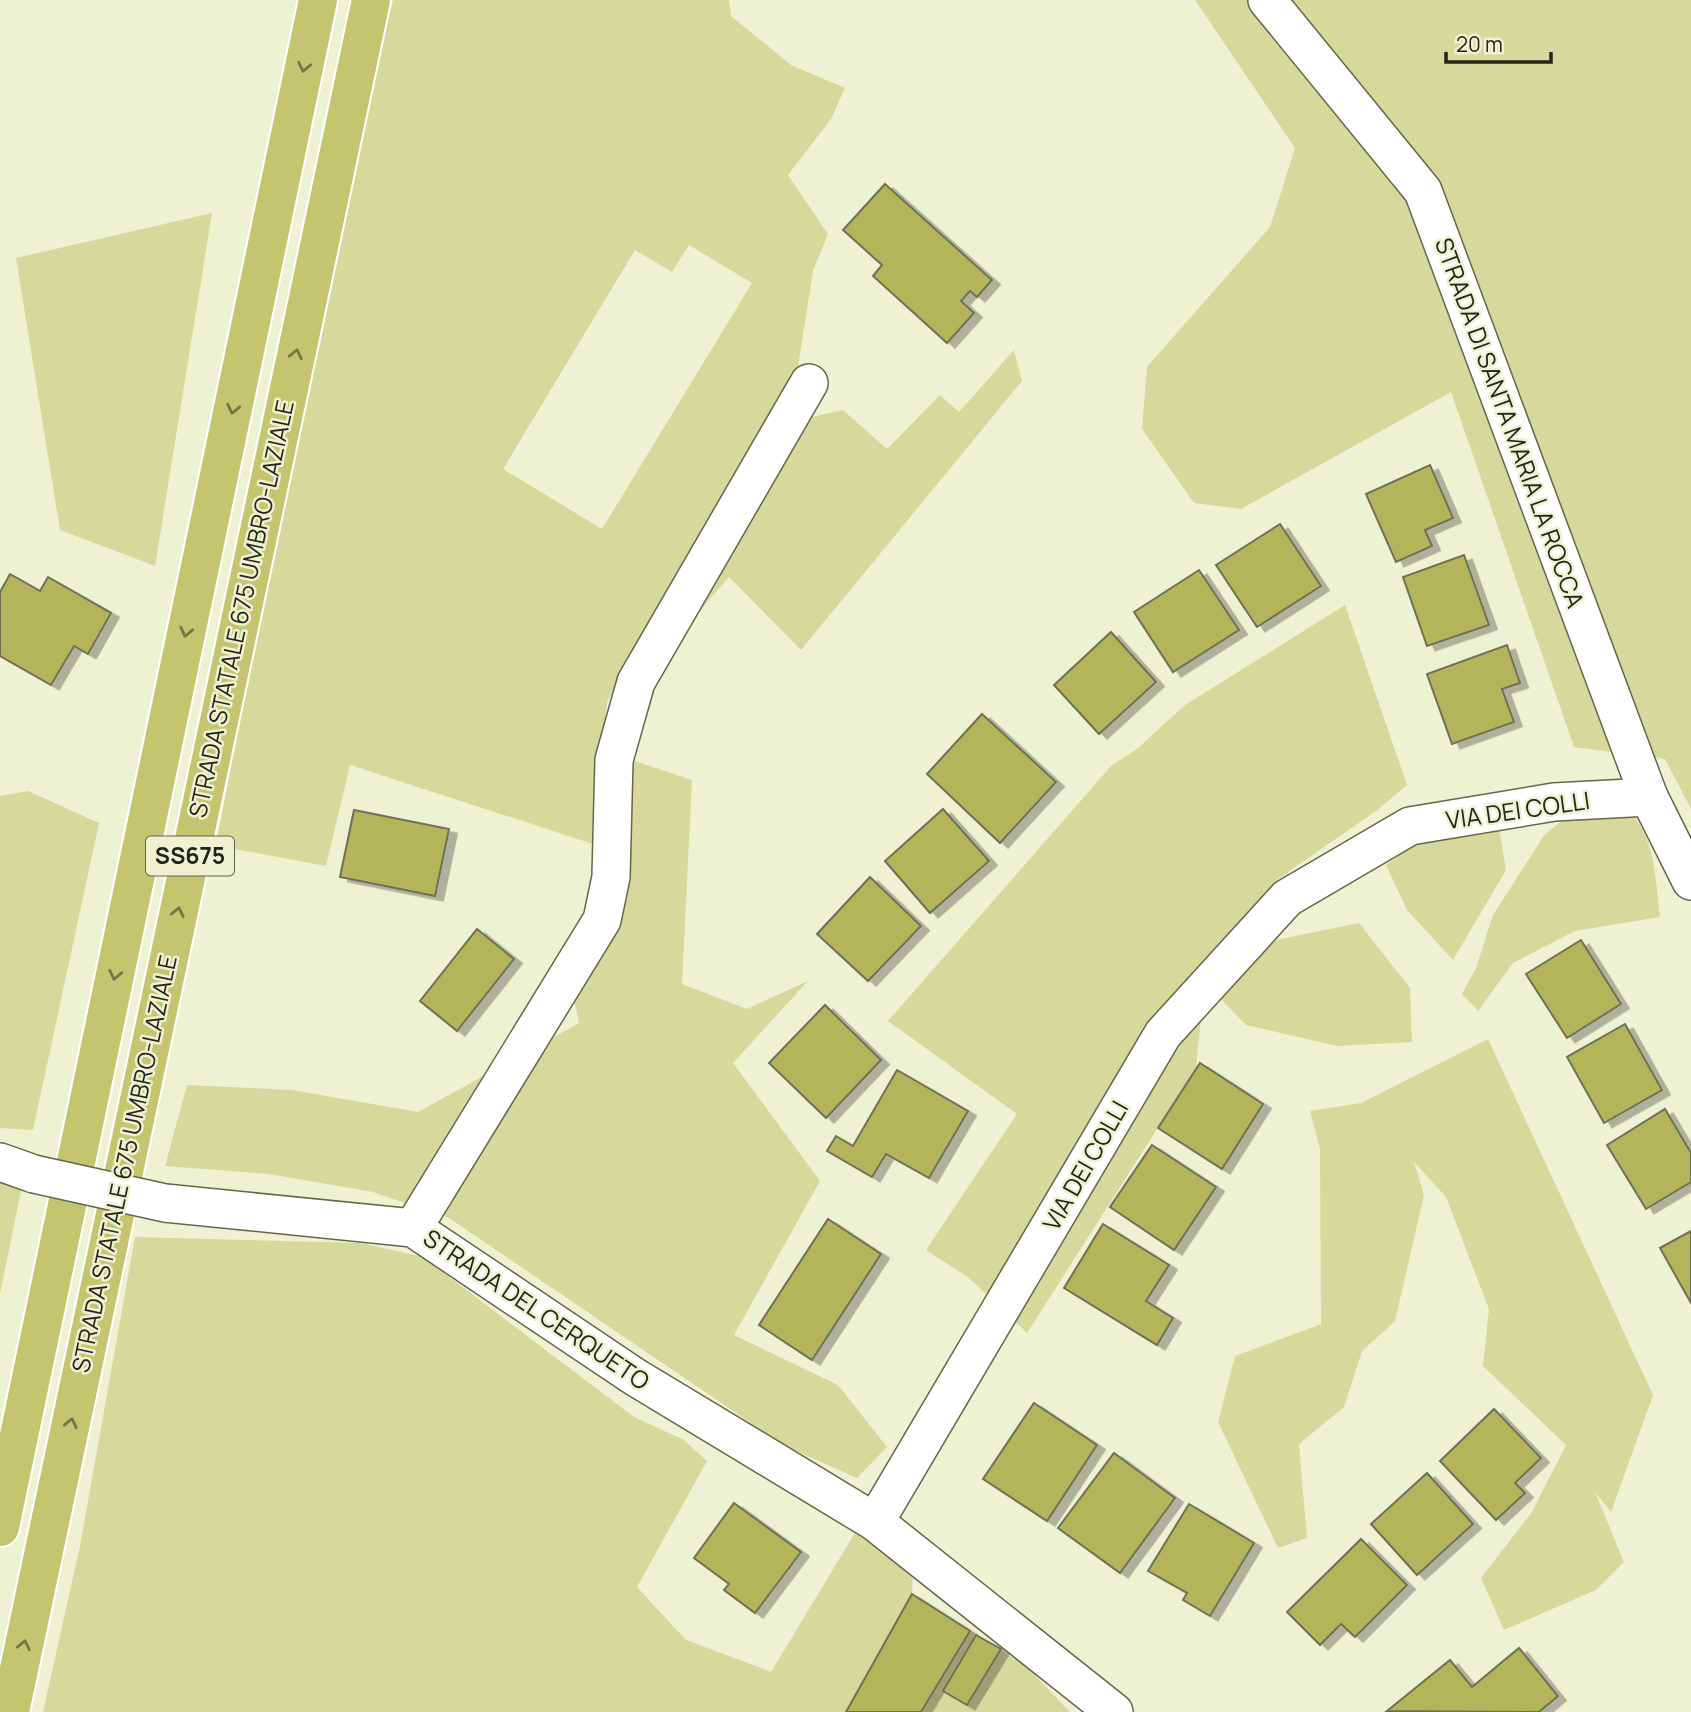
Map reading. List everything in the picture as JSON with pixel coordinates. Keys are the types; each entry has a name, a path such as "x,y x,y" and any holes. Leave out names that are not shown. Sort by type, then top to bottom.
{"highway":[{"name":"STRADA STATALE 675 UMBRO-LAZIALE","path":"0,1527 318,0"},
{"name":"STRADA STATALE 675 UMBRO-LAZIALE","path":"10,1712 371,0"}],"street":[{"name":"STRADA DI SANTA MARIA LA ROCCA","path":"1267,0 1423,191 1649,797 1691,881"},
{"path":"413,1228 602,920 611,877 614,760 636,682 809,383"},
{"name":"VIA DEI COLLI","path":"875,1522 1163,1034 1287,898 1410,826 1554,802 1649,797"},
{"name":"STRADA DEL CERQUETO","path":"0,1162 34,1174 165,1203 413,1228 635,1377 875,1522"},
{"path":"875,1522 1114,1712"}],"green space":[{"path":"393,0 729,0 731,16 791,65 845,88 831,119 788,175 828,234 813,271 797,373 607,702 593,844 350,765 326,866 230,848 217,839 353,146","holes":["689,245 752,283 602,529 503,469 635,250 672,272"]},
{"path":"1195,0 1691,0 1691,809 1665,759 1574,747 1451,392 1241,509 1194,503 1142,429 1147,367 1270,227 1295,148"},
{"path":"212,213 155,566 60,530 16,258"},
{"path":"1014,350 1022,381 801,650 729,577 676,638 715,559 774,483 788,442 812,417 843,410 887,449 940,395 959,412"},
{"path":"1345,605 1407,785 1376,811 1278,879 1207,958 1196,1068 1027,1333 969,1278 926,1250 1017,1114 888,1021 1112,765 1137,749 1185,705"},
{"path":"631,760 692,780 682,984 747,1009 808,981 733,1063 820,1181 734,1335 838,1385 887,1447 857,1478 783,1445 449,1218 373,1192 269,1174 165,1166 187,1085 292,1090 418,1112 579,1023 574,998"},
{"path":"1607,786 1634,816 1649,845 1660,917 1575,931 1513,963 1478,1011 1462,994 1476,968 1493,915 1545,834"},
{"path":"28,791 99,823 33,1130 0,1128 0,796"},
{"path":"1499,827 1506,870 1453,960 1407,910 1386,865 1417,841"},
{"path":"1359,923 1410,988 1412,1042 1337,1046 1246,1025 1216,994 1271,941"},
{"path":"1488,1039 1653,1395 1611,1512 1595,1492 1624,1562 1596,1590 1504,1630 1481,1578 1532,1512 1566,1445 1483,1366 1489,1309 1446,1197 1414,1162 1424,1195 1395,1321 1362,1351 1344,1407 1299,1444 1307,1538 1278,1548 1218,1422 1235,1356 1321,1324 1320,1149 1310,1111 1361,1103"},
{"path":"0,1171 23,1181 0,1294"},
{"path":"135,1237 361,1243 423,1257 634,1417 684,1440 707,1461 637,1587 686,1640 771,1672 855,1533 913,1573 912,1594 1027,1667 1070,1712 43,1712 80,1546"}],"building":[{"path":"885,184 992,280 977,297 970,291 961,301 974,313 947,343 873,276 882,265 843,230"},
{"path":"1430,465 1453,518 1425,530 1432,546 1396,562 1366,494"},
{"path":"1280,524 1321,586 1257,627 1216,565"},
{"path":"1464,555 1489,625 1427,646 1403,577"},
{"path":"1199,570 1239,630 1173,672 1134,612"},
{"path":"10,574 40,591 48,577 111,613 88,654 74,646 51,685 0,656 0,592"},
{"path":"1111,632 1156,682 1099,734 1054,685"},
{"path":"1507,645 1520,683 1502,689 1514,722 1452,744 1427,674"},
{"path":"982,714 1056,782 1000,843 927,774"},
{"path":"943,809 989,861 930,913 885,861"},
{"path":"354,810 449,829 435,896 340,877"},
{"path":"870,877 921,926 868,981 817,934"},
{"path":"477,929 514,959 457,1031 420,1001"},
{"path":"1581,940 1621,1004 1567,1038 1526,974"},
{"path":"825,1005 881,1060 826,1118 769,1063"},
{"path":"1625,1024 1662,1090 1604,1123 1567,1057"},
{"path":"1200,1063 1263,1104 1222,1169 1158,1128"},
{"path":"897,1070 968,1111 929,1178 886,1154 872,1177 827,1151 836,1136 853,1146"},
{"path":"1665,1109 1691,1153 1691,1182 1646,1209 1607,1145"},
{"path":"1152,1145 1216,1187 1174,1250 1110,1207"},
{"path":"828,1219 881,1254 812,1360 759,1325"},
{"path":"1103,1224 1169,1265 1146,1301 1173,1318 1157,1345 1064,1288"},
{"path":"1691,1231 1691,1303 1660,1248"},
{"path":"1034,1403 1097,1445 1047,1521 983,1479"},
{"path":"1494,1409 1541,1458 1515,1483 1525,1493 1496,1520 1440,1461"},
{"path":"1114,1453 1175,1498 1120,1573 1058,1528"},
{"path":"1427,1473 1473,1524 1417,1575 1371,1524"},
{"path":"734,1503 801,1552 755,1613 724,1590 729,1584 694,1558"},
{"path":"1189,1504 1254,1543 1210,1616 1183,1600 1187,1593 1148,1571"},
{"path":"1361,1539 1407,1585 1355,1637 1341,1624 1320,1645 1287,1612"},
{"path":"912,1594 970,1631 921,1712 846,1712"},
{"path":"976,1635 1001,1649 967,1705 943,1691"},
{"path":"1519,1648 1558,1696 1539,1712 1387,1711 1450,1660 1472,1687"}]}
